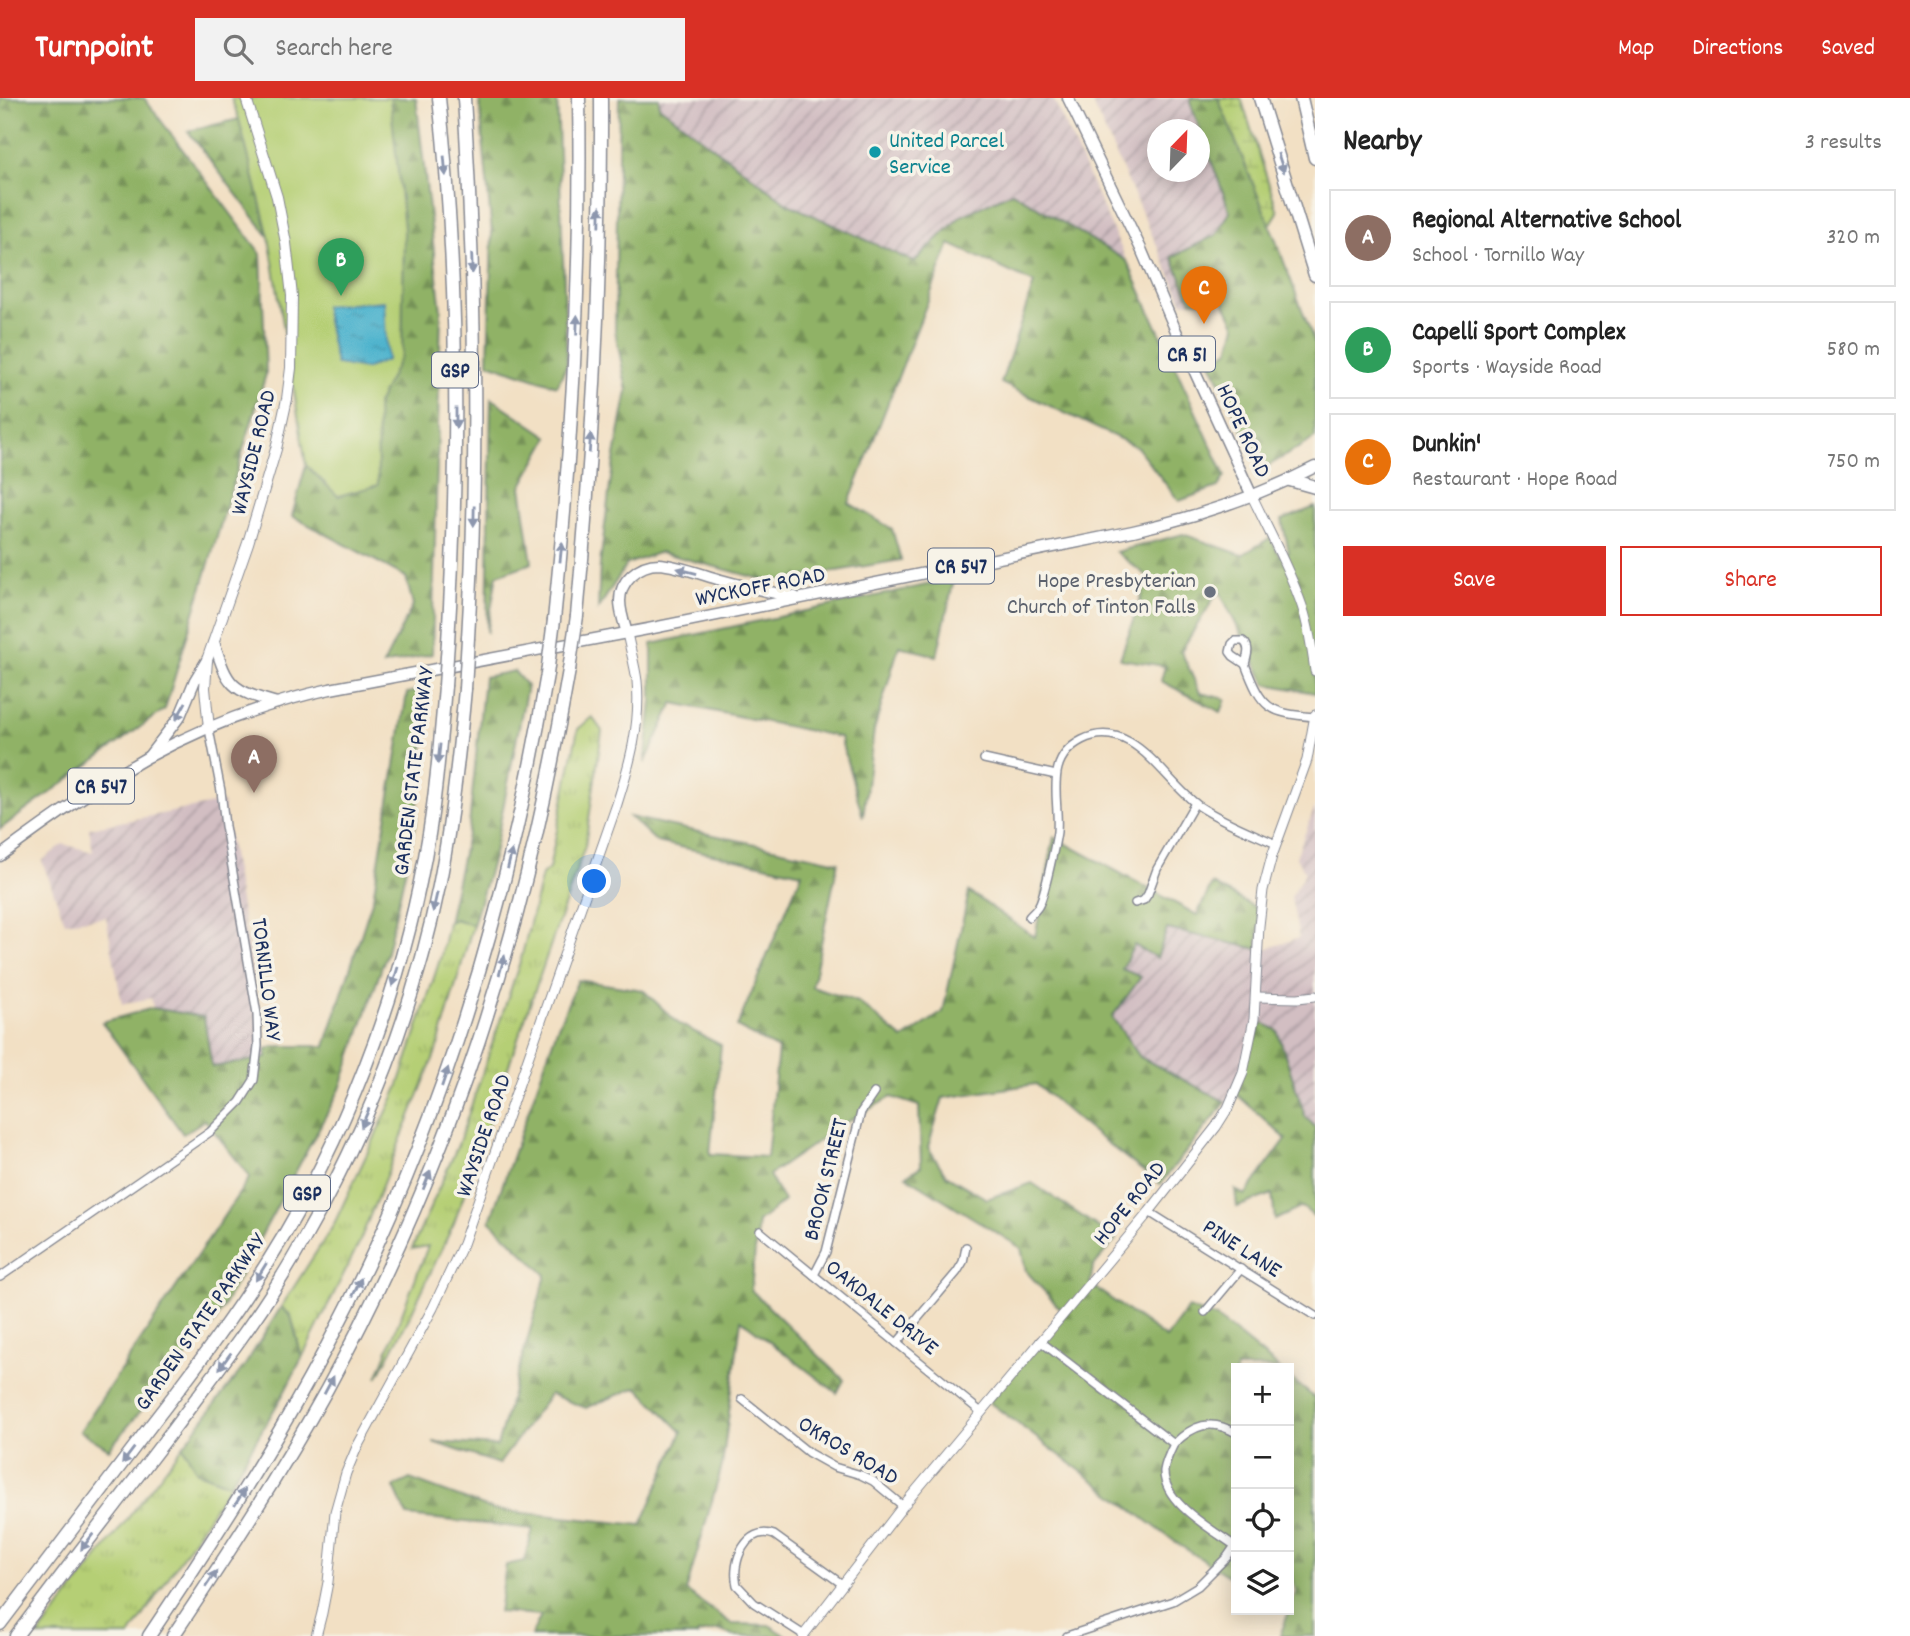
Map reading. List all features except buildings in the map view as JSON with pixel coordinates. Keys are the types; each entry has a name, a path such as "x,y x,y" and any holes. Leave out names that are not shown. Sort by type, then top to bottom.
{"highway":[{"name":"GARDEN STATE PARKWAY","path":"0,1624 226,1326 282,1238 329,1150 369,1056 398,970 424,863 435,795 445,686 455,516 452,270 439,98"},
{"name":"GARDEN STATE PARKWAY","path":"16,1636 248,1329 297,1253 346,1160 387,1063 417,972 441,875 455,793 465,689 474,536 474,292 464,98"},
{"path":"149,1636 239,1500 315,1370 380,1239 411,1167 455,1048 493,926 528,780 554,620 576,352 579,98"},
{"path":"173,1636 257,1508 328,1388 368,1310 427,1179 475,1050 517,914 547,787 577,616 597,329 601,98"},
{"path":"1260,98 1315,275"},
{"path":"1301,98 1315,158"},
{"path":"1290,480 1315,487"}],"main road":[{"name":"WAYSIDE ROAD","path":"209,729 205,688 207,660 248,543 276,449 287,399 290,368 292,296 286,242 277,197 246,98"},
{"name":"HOPE ROAD","path":"1068,98 1141,249 1252,496"},
{"name":"WYCKOFF ROAD","path":"209,729 277,703 330,689 627,633 1133,531 1196,515 1252,496 1315,467"},
{"path":"627,633 620,605 622,590 634,572 650,565 665,565 756,590 801,598"},
{"path":"214,642 225,674 236,687 255,697 277,703"},
{"path":"148,757 180,716 207,660"},
{"name":"CR 547","path":"0,856 74,803 148,757 209,729"}],"street":[{"name":"HOPE ROAD","path":"1252,496 1303,608 1315,671"},
{"name":"WAYSIDE ROAD","path":"316,1636 328,1582 335,1512 346,1473 357,1447 433,1308 463,1244 617,804 638,722 637,683 627,633"},
{"path":"1245,664 1251,680 1268,706 1282,714 1315,716"},
{"name":"HOPE ROAD","path":"804,1635 902,1506 1149,1212 1228,1108 1243,1073 1249,1049 1256,996 1260,908 1267,872 1307,760 1315,716"},
{"name":"TORNILLO WAY","path":"0,1277 210,1132 240,1102 254,1080 258,1046 257,1014 209,729"},
{"path":"1029,917 1041,901 1056,838 1056,775 1065,754 1076,743 1095,735 1108,734 1128,740 1142,750 1195,803 1221,819 1276,844"},
{"path":"984,760 1056,775"},
{"path":"1135,903 1144,900 1148,894 1163,858 1195,803"},
{"path":"1256,996 1315,996"},
{"name":"BROOK STREET","path":"814,1275 826,1252 861,1112 874,1093"},
{"name":"PINE LANE","path":"1149,1212 1315,1316"},
{"name":"OAKDALE DRIVE","path":"760,1231 981,1412"},
{"path":"897,1343 961,1267 966,1247"},
{"path":"1205,1312 1241,1269"},
{"path":"1040,1341 1174,1444"},
{"name":"OKROS ROAD","path":"742,1399 809,1453 873,1481 902,1506"},
{"path":"1231,1430 1213,1425 1197,1426 1174,1444 1164,1469 1168,1488 1176,1500 1231,1542"},
{"path":"804,1635 754,1603 737,1585 736,1569 746,1544 757,1534 774,1535 842,1584"},
{"path":"1067,1636 1173,1601 1198,1586 1231,1552"}],"shaded area":[{"path":"659,98 1053,98 1127,261 1101,246 961,216 914,262 788,204 659,106"},
{"path":"1090,98 1191,98 1196,119 1147,119 1147,182 1210,182 1210,157 1230,212 1216,235 1172,257 1191,301 1183,303"},
{"path":"223,802 267,1058 211,1067 204,1018 153,1008 151,998 122,1004 106,917 65,922 42,861 63,844 93,852 89,828"},
{"path":"1315,807 1315,1127 1305,1116 1277,1030 1226,1102 1140,1057 1111,1017 1141,978 1122,970 1134,945 1167,929 1262,950 1299,938 1291,897 1305,872 1296,857"}],"green space":[{"path":"0,98 144,98 261,254 266,374 165,709 0,829"},
{"path":"231,98 390,98 404,229 402,354 377,404 378,485 338,496 306,465 269,237 239,119"},
{"path":"390,98 416,98 441,311 432,654 383,665 413,605 406,577 292,516 306,465 338,496 378,485 377,404 402,354 404,229"},
{"path":"479,98 557,98 567,365 557,386 488,363 492,234"},
{"path":"619,98 659,98 659,106 788,204 914,262 961,216 1012,192 1127,261 1225,476 1218,487 1179,501 1137,447 1001,383 1034,283 950,244 849,503 892,529 901,560 772,582 660,552 627,564 598,609 600,564 611,478 627,391 615,330"},
{"path":"1191,98 1218,98 1315,344 1315,438 1261,470 1211,362 1229,350 1236,326 1223,300 1191,301 1172,257 1216,235 1230,212 1210,157 1210,119 1196,119"},
{"path":"1218,98 1241,98 1278,212 1270,225"},
{"path":"239,119 269,237 188,131"},
{"path":"491,398 549,437 521,487 532,563 497,575 487,633"},
{"path":"1315,507 1315,693 1266,684 1219,590 1181,651 1200,693 1226,699 1221,712 1161,681 1165,666 1120,659 1148,577 1116,552 1183,534 1242,555 1270,538 1280,556 1289,552 1282,520"},
{"path":"954,579 937,656 899,646 874,730 863,817 840,737 673,703 645,763 652,702 652,644"},
{"path":"514,671 527,686 494,854 473,925 455,919 448,922 469,826 484,677"},
{"path":"429,688 416,823 387,952 340,1089 215,1322 109,1449 80,1431 250,1177 205,1120 183,1134 102,1022 153,1008 204,1017 212,1067 267,1058 266,1050 276,1046 325,1046 373,898 407,693"},
{"path":"592,717 602,731 585,846 454,1223 377,1378 428,1246 412,1249 458,1145 521,959 542,875 549,869 578,729"},
{"path":"630,817 838,862 812,987 858,1002 903,1039 943,1012 969,892 1035,937 1054,837 1197,915 1212,884 1260,910 1258,949 1167,929 1157,958 1134,945 1122,969 1141,977 1112,1017 1140,1057 1226,1102 1160,1184 1036,1084 943,1098 928,1147 946,1175 987,1199 1032,1183 1116,1239 1093,1267 1090,1284 1166,1338 1188,1308 1217,1318 1273,1363 1231,1363 1231,1578 1178,1544 989,1402 1064,1313 1026,1271 1021,1248 906,1176 921,1166 919,1106 891,1097 840,1126 769,1175 784,1201 758,1222 751,1290 844,1380 837,1393 741,1320 722,1466 686,1591 732,1624 769,1625 787,1636 733,1636 719,1630 697,1636 531,1636 541,1615 499,1612 506,1565 524,1561 533,1529 407,1516 394,1487 410,1479 494,1510 641,1525 682,1432 637,1387 586,1408 550,1394 499,1464 433,1442 497,1446 546,1275 490,1221 558,1026 578,980 643,990 679,1024 721,1045 710,1154 767,1157 778,1049 737,1027 802,873 657,842"},
{"path":"455,919 473,925 437,1049 359,1243 302,1358 291,1316 281,1307 333,1226 398,1088 441,956 448,922"},
{"path":"1262,1023 1277,1030 1305,1116 1315,1127 1315,1217 1302,1207 1275,1220 1272,1194 1237,1207 1235,1190 1245,1195 1286,1139 1233,1091"},
{"path":"281,1307 291,1316 302,1358 230,1484 197,1472 183,1446 245,1365"},
{"path":"1294,1381 1315,1398 1315,1636 1280,1636 1288,1615 1294,1615"},
{"path":"183,1446 197,1472 230,1484 130,1636 38,1636"}],"water":[{"path":"384,301 387,360 365,369 336,364 324,306"}],"place":[{"name":"United Parcel Service","path":"875,152"},
{"name":"Capelli Sport Complex","path":"341,296"},
{"name":"Dunkin'","path":"1204,324"},
{"name":"Hope Presbyterian Church of Tinton Falls","path":"1210,592"},
{"name":"Regional Alternative School","path":"254,793"}]}
